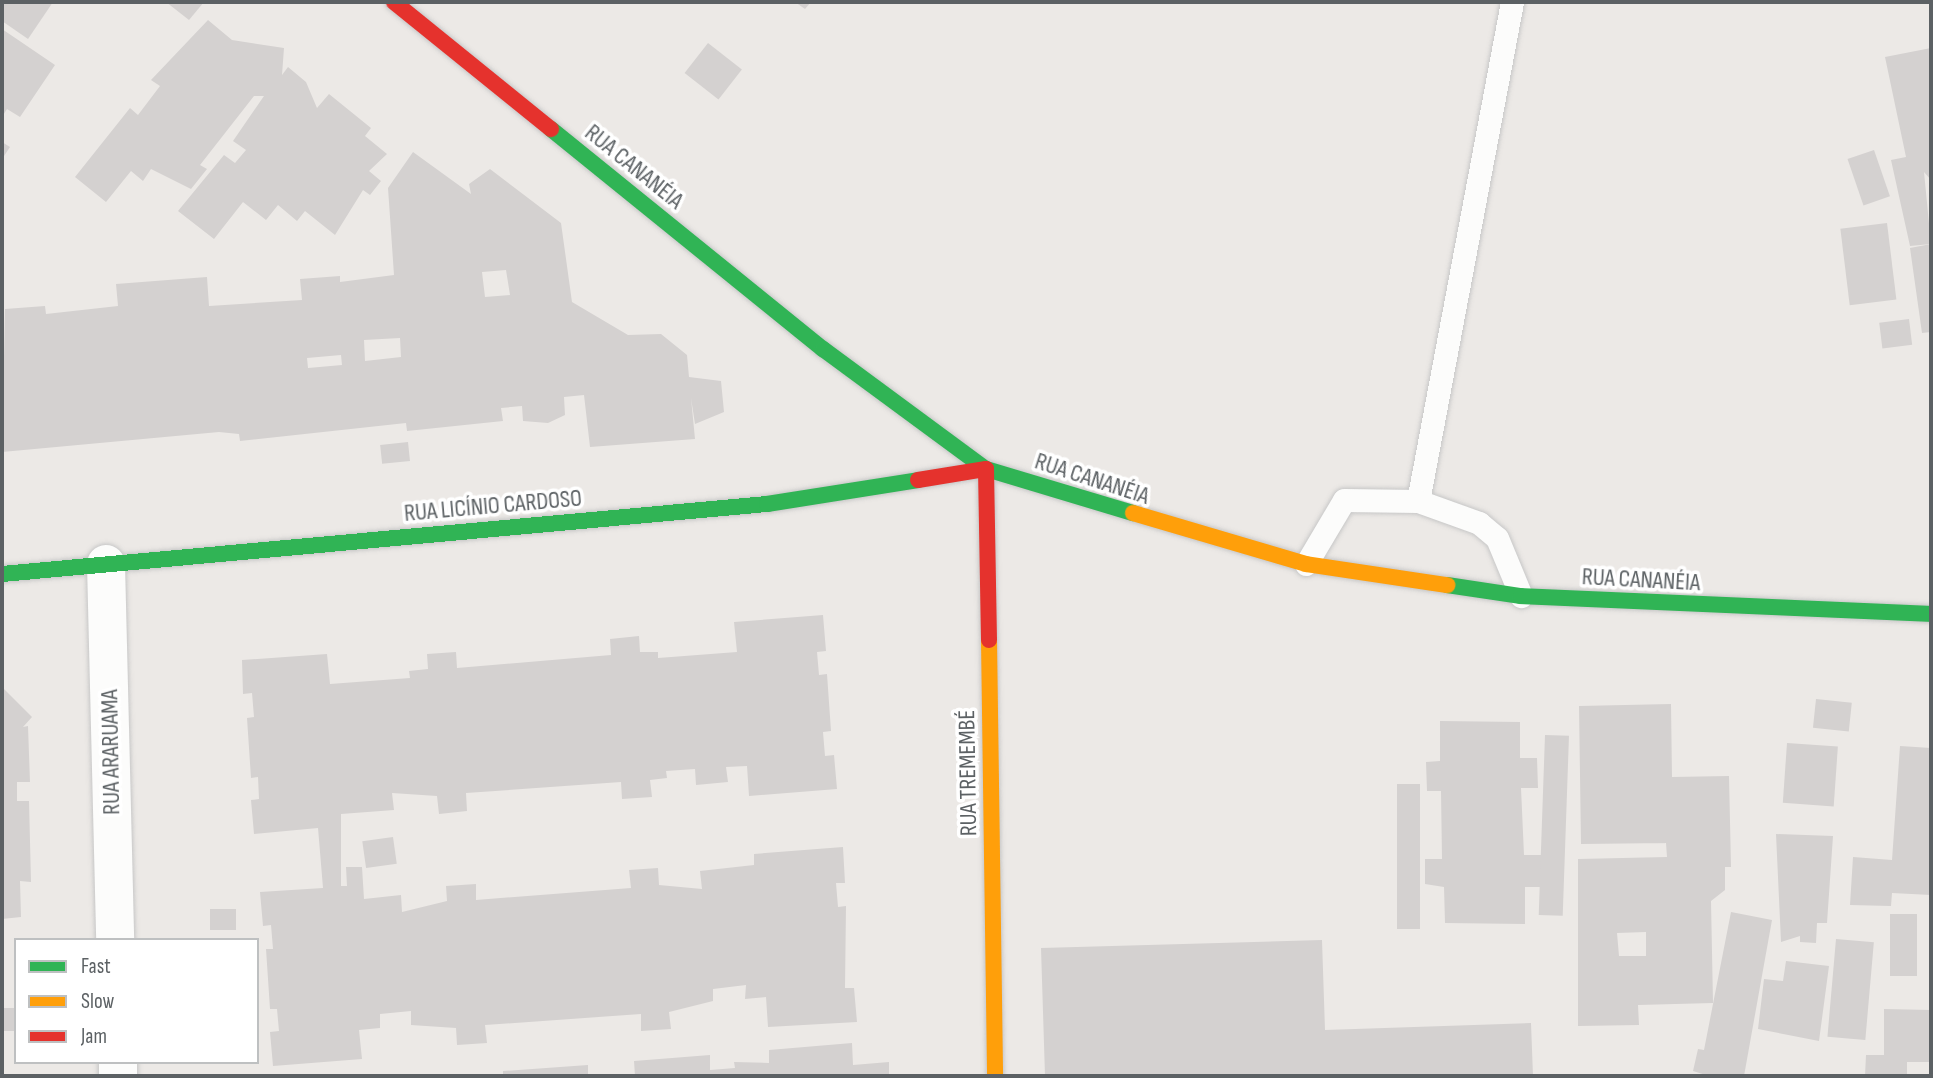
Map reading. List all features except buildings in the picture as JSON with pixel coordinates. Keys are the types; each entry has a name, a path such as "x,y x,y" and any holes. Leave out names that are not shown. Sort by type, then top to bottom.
{"street":[{"name":"RUA CANANÉIA","path":"394,2 823,349 986,469 1306,564 1521,596 1931,614"},
{"name":"RUA LICÍNIO CARDOSO","path":"2,574 767,505 986,469"},
{"name":"RUA TREMEMBÉ","path":"986,469 995,1076"},
{"name":"RUA ARARUAMA","path":"106,564 115,938"}],"lane":[{"path":"1418,501 1512,2"},
{"path":"1306,564 1344,500 1418,501 1479,523 1497,538 1521,596"}],"traffic: fast":[{"path":"551,129 823,349 986,469 1133,513"},
{"path":"2,574 767,504 918,480"},
{"path":"1447,585 1521,596 1931,614"}],"traffic: slow":[{"path":"1133,513 1306,564 1447,585"},
{"path":"989,640 995,1076"}],"traffic: jam":[{"path":"394,2 551,129"},
{"path":"918,480 986,469 989,640"}]}
